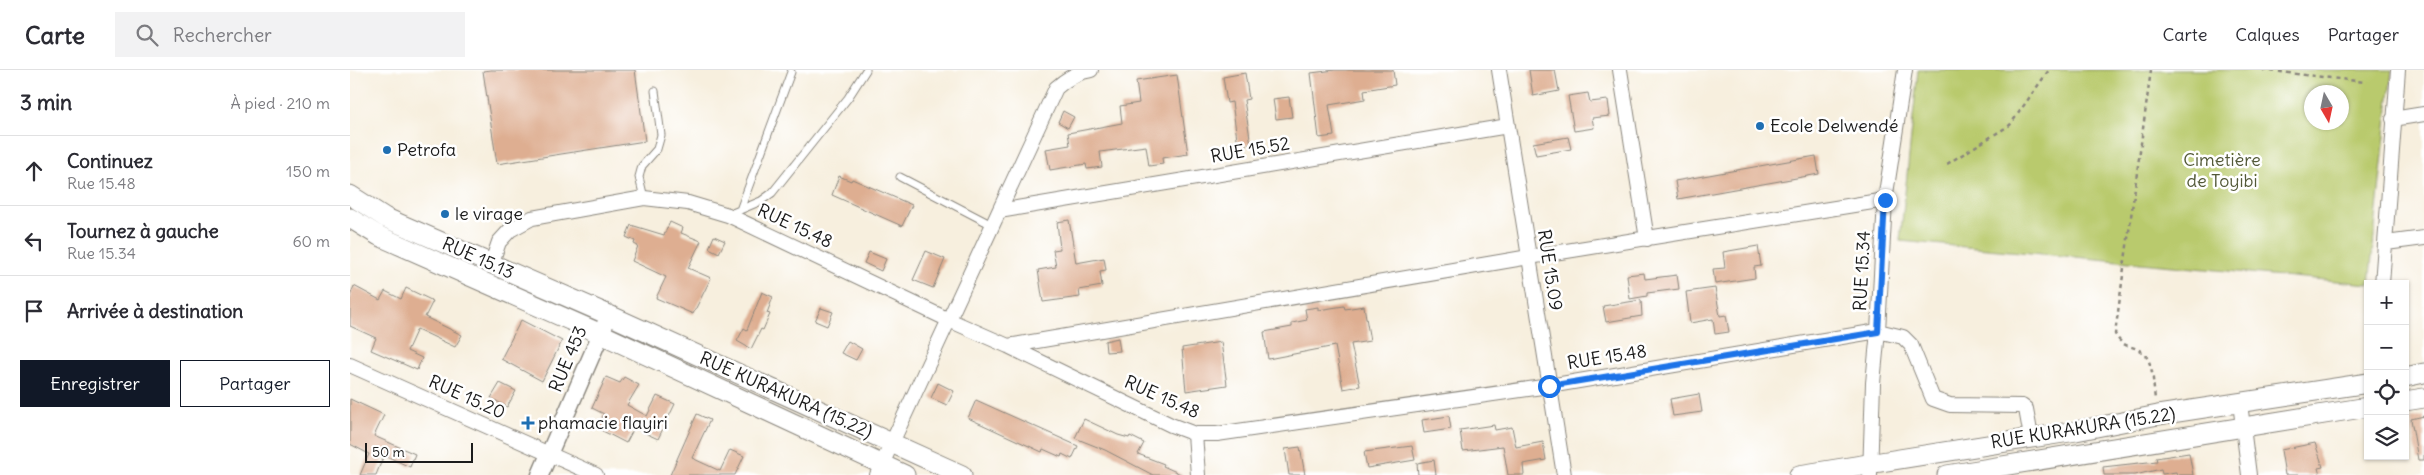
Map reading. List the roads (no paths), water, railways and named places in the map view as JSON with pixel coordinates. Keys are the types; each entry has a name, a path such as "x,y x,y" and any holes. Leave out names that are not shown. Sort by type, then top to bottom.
{"main road":[{"name":"RUE 15.13","path":"350,195 386,218 609,315"},
{"name":"RUE 15.13","path":"350,218 379,236 601,334"},
{"name":"RUE KURAKURA (15.22)","path":"609,315 962,475"},
{"name":"RUE KURAKURA (15.22)","path":"601,334 879,470 905,475"},
{"path":"2409,376 2424,373"},
{"name":"RUE KURAKURA (15.22)","path":"1799,475 1870,469 2031,437 2158,415 2364,384"},
{"path":"2409,400 2424,398"},
{"name":"RUE KURAKURA (15.22)","path":"1948,475 2000,471 2242,427 2364,409"}],"street":[{"path":"879,470 1056,88 1064,81 1082,72 1091,70"},
{"name":"RUE 15.09","path":"1499,70 1564,475"},
{"path":"1620,70 1647,239"},
{"name":"RUE 15.34","path":"1870,469 1873,383 1878,332 1885,200 1905,70"},
{"path":"2382,280 2398,70"},
{"path":"2393,118 2424,114"},
{"name":"RUE 15.52","path":"999,211 1508,126"},
{"name":"RUE 15.48","path":"491,265 499,242 510,230 532,218 644,198 688,203 734,212 949,320 1008,346 1171,425 1195,434 1217,434 1549,386 1878,332"},
{"path":"1008,346 1529,257 1885,200"},
{"path":"2386,243 2424,238"},
{"name":"RUE 453","path":"540,475 609,315"},
{"path":"1878,332 1902,337 1911,345 1933,399 1950,405 2022,406 2026,409 2031,437"},
{"name":"RUE 15.20","path":"350,366 596,475"},
{"path":"2240,403 2248,475"},
{"path":"1195,434 1198,475"}],"lane":[{"path":"734,212 761,201 772,193 848,98 866,70"},
{"path":"734,212 790,72"},
{"path":"644,198 640,177 642,166 658,149 660,135 655,91"},
{"path":"900,177 992,225"}],"place":[{"name":"Ecole Delwendé","path":"1760,126"},
{"name":"Petrofa","path":"387,150"},
{"name":"le virage","path":"445,214"},
{"name":"phamacie flayiri","path":"528,423"}],"park label":[{"name":"Cimetière de Toyibi","path":"2222,170"}]}
